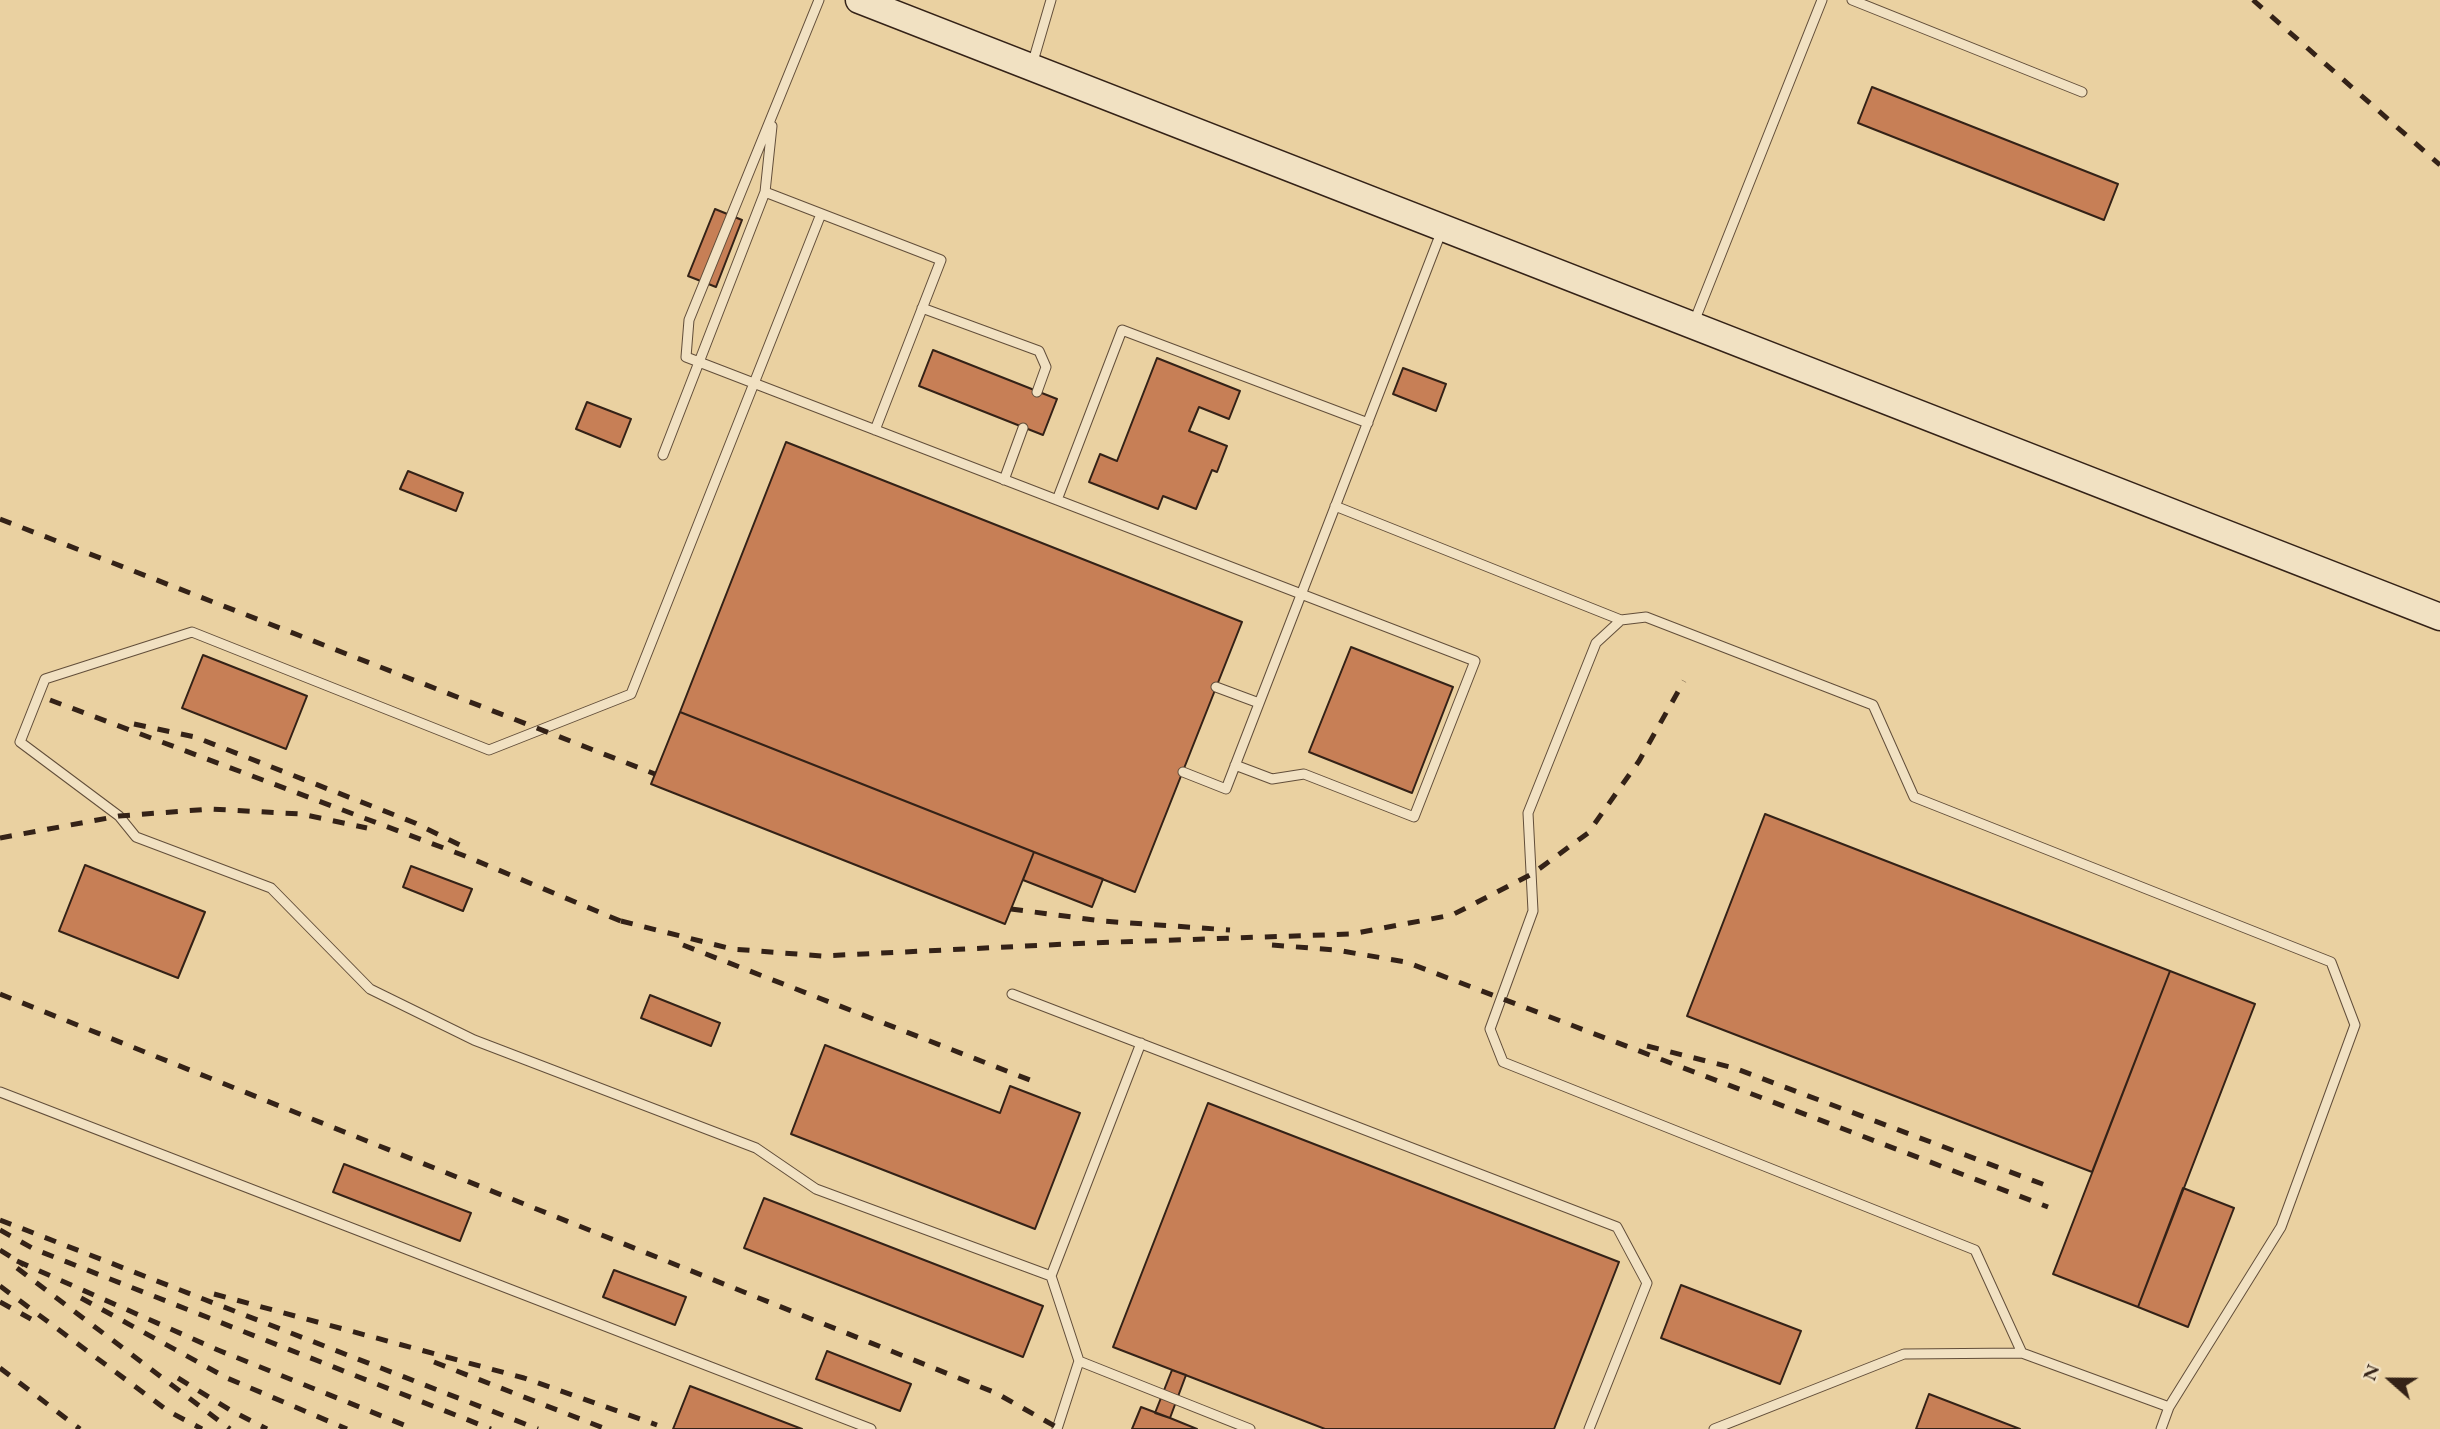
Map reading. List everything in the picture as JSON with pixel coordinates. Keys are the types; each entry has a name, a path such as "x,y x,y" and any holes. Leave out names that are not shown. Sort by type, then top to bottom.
{"street":[{"path":"859,0 2440,617"}],"lane":[{"path":"819,0 690,320 686,357 1475,661 1414,817 1304,774 1272,779 1235,765"},
{"path":"1032,66 1051,0"},
{"path":"1692,327 1822,0"},
{"path":"1852,0 2082,92"},
{"path":"663,455 765,192 773,112"},
{"path":"765,192 940,260 874,430"},
{"path":"821,214 631,694 489,750 192,632 45,679 20,742 119,816 136,837 271,888 370,989 474,1040 756,1148 816,1189 1051,1276"},
{"path":"1183,772 1226,789 1443,229"},
{"path":"922,308 1039,351 1046,368 1037,391"},
{"path":"1058,500 1122,330 1368,423"},
{"path":"1004,480 1023,428"},
{"path":"1335,506 1621,620 1646,617 1873,705 1914,797 2331,961 2355,1025 2281,1227 2169,1408 2161,1429"},
{"path":"1621,620 1596,643 1528,813 1533,911 1490,1029 1503,1062 1975,1250 2022,1353"},
{"path":"1216,687 1259,704"},
{"path":"1012,994 1616,1227 1647,1283 1589,1429"},
{"path":"1057,1429 1079,1361 1051,1276 1141,1044"},
{"path":"0,1093 871,1429"},
{"path":"1714,1429 1904,1354 2022,1353 2169,1408"},
{"path":"1079,1361 1250,1429"}],"building":[{"path":"1872,87 2118,184 2104,220 1858,123"},
{"path":"715,209 742,220 716,287 688,276"},
{"path":"933,350 1057,399 1043,435 919,386"},
{"path":"1157,358 1240,391 1229,419 1199,407 1189,431 1227,446 1217,472 1212,470 1196,509 1163,496 1158,509 1089,482 1100,454 1117,461"},
{"path":"1403,368 1446,384 1436,411 1393,394"},
{"path":"587,402 631,419 620,447 576,429"},
{"path":"786,442 1242,622 1135,892 680,712"},
{"path":"408,471 463,493 456,511 400,489"},
{"path":"1351,647 1453,687 1412,793 1309,752"},
{"path":"203,655 307,696 286,749 182,708"},
{"path":"680,712 1034,852 1005,924 651,784"},
{"path":"1765,814 2170,971 2092,1172 1687,1016"},
{"path":"1034,852 1103,879 1092,907 1023,880"},
{"path":"85,865 205,912 178,978 59,931"},
{"path":"411,866 472,889 463,911 403,887"},
{"path":"2170,971 2255,1004 2138,1307 2053,1274"},
{"path":"650,995 720,1023 711,1046 641,1018"},
{"path":"825,1045 1000,1113 1010,1086 1080,1113 1035,1229 791,1134"},
{"path":"1208,1103 1619,1262 1554,1429 1325,1429 1113,1347"},
{"path":"344,1164 471,1213 460,1241 333,1192"},
{"path":"2183,1188 2234,1208 2188,1327 2138,1307"},
{"path":"764,1198 1043,1306 1023,1357 744,1248"},
{"path":"614,1270 686,1297 675,1325 603,1297"},
{"path":"1681,1285 1801,1331 1780,1384 1661,1338"},
{"path":"827,1351 911,1384 900,1411 816,1379"},
{"path":"1172,1370 1186,1375 1170,1418 1155,1413"},
{"path":"690,1386 802,1429 673,1429"},
{"path":"1929,1394 2020,1429 1916,1429"},
{"path":"1141,1407 1170,1418 1197,1429 1132,1429"}],"railway":[{"path":"2253,0 2440,165"},
{"path":"0,519 655,774"},
{"path":"621,921 732,949 822,956 1351,934 1452,915 1532,874 1588,833 1639,761 1684,681"},
{"path":"50,700 465,856 630,925"},
{"path":"134,724 195,737 415,823 464,847"},
{"path":"0,838 119,816 210,809 301,814 367,828"},
{"path":"1011,909 1102,921 1230,930"},
{"path":"683,945 1035,1082"},
{"path":"1272,945 1336,950 1406,962 2048,1207"},
{"path":"0,994 996,1393 1060,1429"},
{"path":"1647,1046 1734,1068 2053,1188"},
{"path":"0,1220 538,1429"},
{"path":"0,1230 34,1249 491,1429"},
{"path":"0,1250 24,1265"},
{"path":"17,1261 218,1350 414,1429"},
{"path":"17,1268 230,1429"},
{"path":"0,1286 168,1411 202,1429"},
{"path":"214,1294 524,1378 657,1425"},
{"path":"81,1298 227,1378 347,1429"},
{"path":"0,1302 31,1319"},
{"path":"434,1362 606,1429"},
{"path":"0,1368 80,1429"},
{"path":"178,1378 267,1429"}]}
